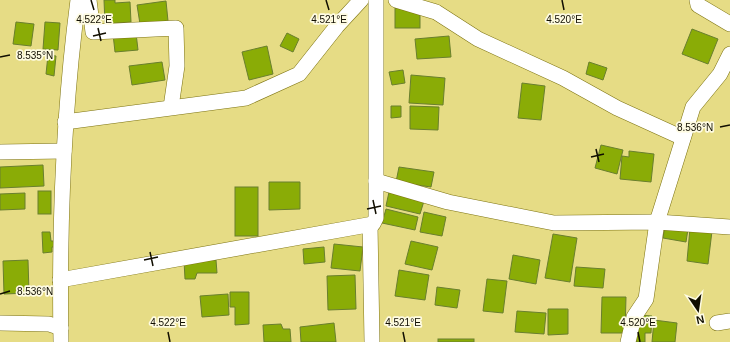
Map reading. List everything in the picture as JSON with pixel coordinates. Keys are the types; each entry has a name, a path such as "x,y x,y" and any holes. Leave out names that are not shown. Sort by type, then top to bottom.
{"street":[{"path":"61,335 60,280 65,122 78,0"},
{"path":"89,0 93,32 176,28 176,66 171,107"},
{"path":"65,122 246,98 299,74 337,26 360,0"},
{"path":"60,280 373,224 376,218 376,0"},
{"path":"396,0 436,12 478,39 563,78 617,108 683,138"},
{"path":"697,0 698,5 730,24"},
{"path":"628,342 634,317 646,299 657,222 693,107 720,74 730,54"},
{"path":"0,152 64,151"},
{"path":"376,181 448,202 554,223 657,222 730,227"},
{"path":"370,225 372,342"},
{"path":"0,323 48,324 61,335"}],"building":[{"path":"104,0 115,0 115,3 130,2 131,22 105,24"},
{"path":"166,1 168,21 140,24 137,5"},
{"path":"395,8 420,8 420,28 395,28"},
{"path":"16,22 34,24 31,46 13,44"},
{"path":"45,22 60,23 58,50 43,49"},
{"path":"692,29 718,39 708,64 682,54"},
{"path":"136,33 138,50 115,52 113,34"},
{"path":"287,33 299,39 293,52 280,46"},
{"path":"449,36 451,57 417,59 415,39"},
{"path":"267,46 273,74 249,80 242,52"},
{"path":"48,55 56,56 54,76 46,74"},
{"path":"162,62 165,80 132,85 129,66"},
{"path":"589,62 607,68 603,80 586,74"},
{"path":"403,70 405,83 392,85 389,72"},
{"path":"411,75 445,78 443,105 409,103"},
{"path":"522,83 545,86 541,120 518,118"},
{"path":"391,106 401,106 401,117 391,118"},
{"path":"410,106 439,107 438,130 410,129"},
{"path":"601,145 623,150 617,174 595,168"},
{"path":"629,151 654,154 651,182 620,179 622,156 629,157"},
{"path":"43,165 44,186 0,188 0,167"},
{"path":"399,167 434,172 431,187 396,182"},
{"path":"269,182 300,182 300,209 269,210"},
{"path":"235,187 258,187 258,236 235,236"},
{"path":"38,191 51,191 51,214 38,214"},
{"path":"389,192 424,201 420,214 386,206"},
{"path":"25,193 25,209 0,210 0,194"},
{"path":"386,209 418,217 415,230 382,223"},
{"path":"424,212 446,217 442,236 420,232"},
{"path":"665,225 688,229 686,242 663,238"},
{"path":"690,228 712,231 708,264 687,261"},
{"path":"42,232 50,232 51,241 57,241 58,247 52,247 52,252 43,253"},
{"path":"553,234 577,238 570,282 545,278"},
{"path":"411,241 438,247 432,270 405,264"},
{"path":"334,244 363,247 360,271 331,268"},
{"path":"324,247 325,262 304,264 303,249"},
{"path":"513,255 540,260 536,284 509,279"},
{"path":"28,260 29,293 4,294 3,261"},
{"path":"216,260 217,273 197,273 195,279 185,279 184,261"},
{"path":"576,267 605,269 603,288 574,286"},
{"path":"399,270 429,275 425,300 395,296"},
{"path":"355,275 356,309 328,310 327,276"},
{"path":"487,279 507,281 503,313 483,311"},
{"path":"437,287 460,290 457,308 435,305"},
{"path":"230,292 249,292 249,324 235,325 235,307 230,307"},
{"path":"228,294 229,315 202,317 200,296"},
{"path":"602,297 626,297 625,333 601,333"},
{"path":"548,309 568,309 568,334 548,335"},
{"path":"517,311 546,313 544,334 515,332"},
{"path":"637,315 652,316 651,333 645,333 645,342 636,342"},
{"path":"654,320 677,323 675,342 652,342"},
{"path":"334,323 336,342 301,342 300,327"},
{"path":"281,324 283,329 290,329 291,342 264,342 263,325"},
{"path":"438,339 474,339 474,342 438,342"}]}
